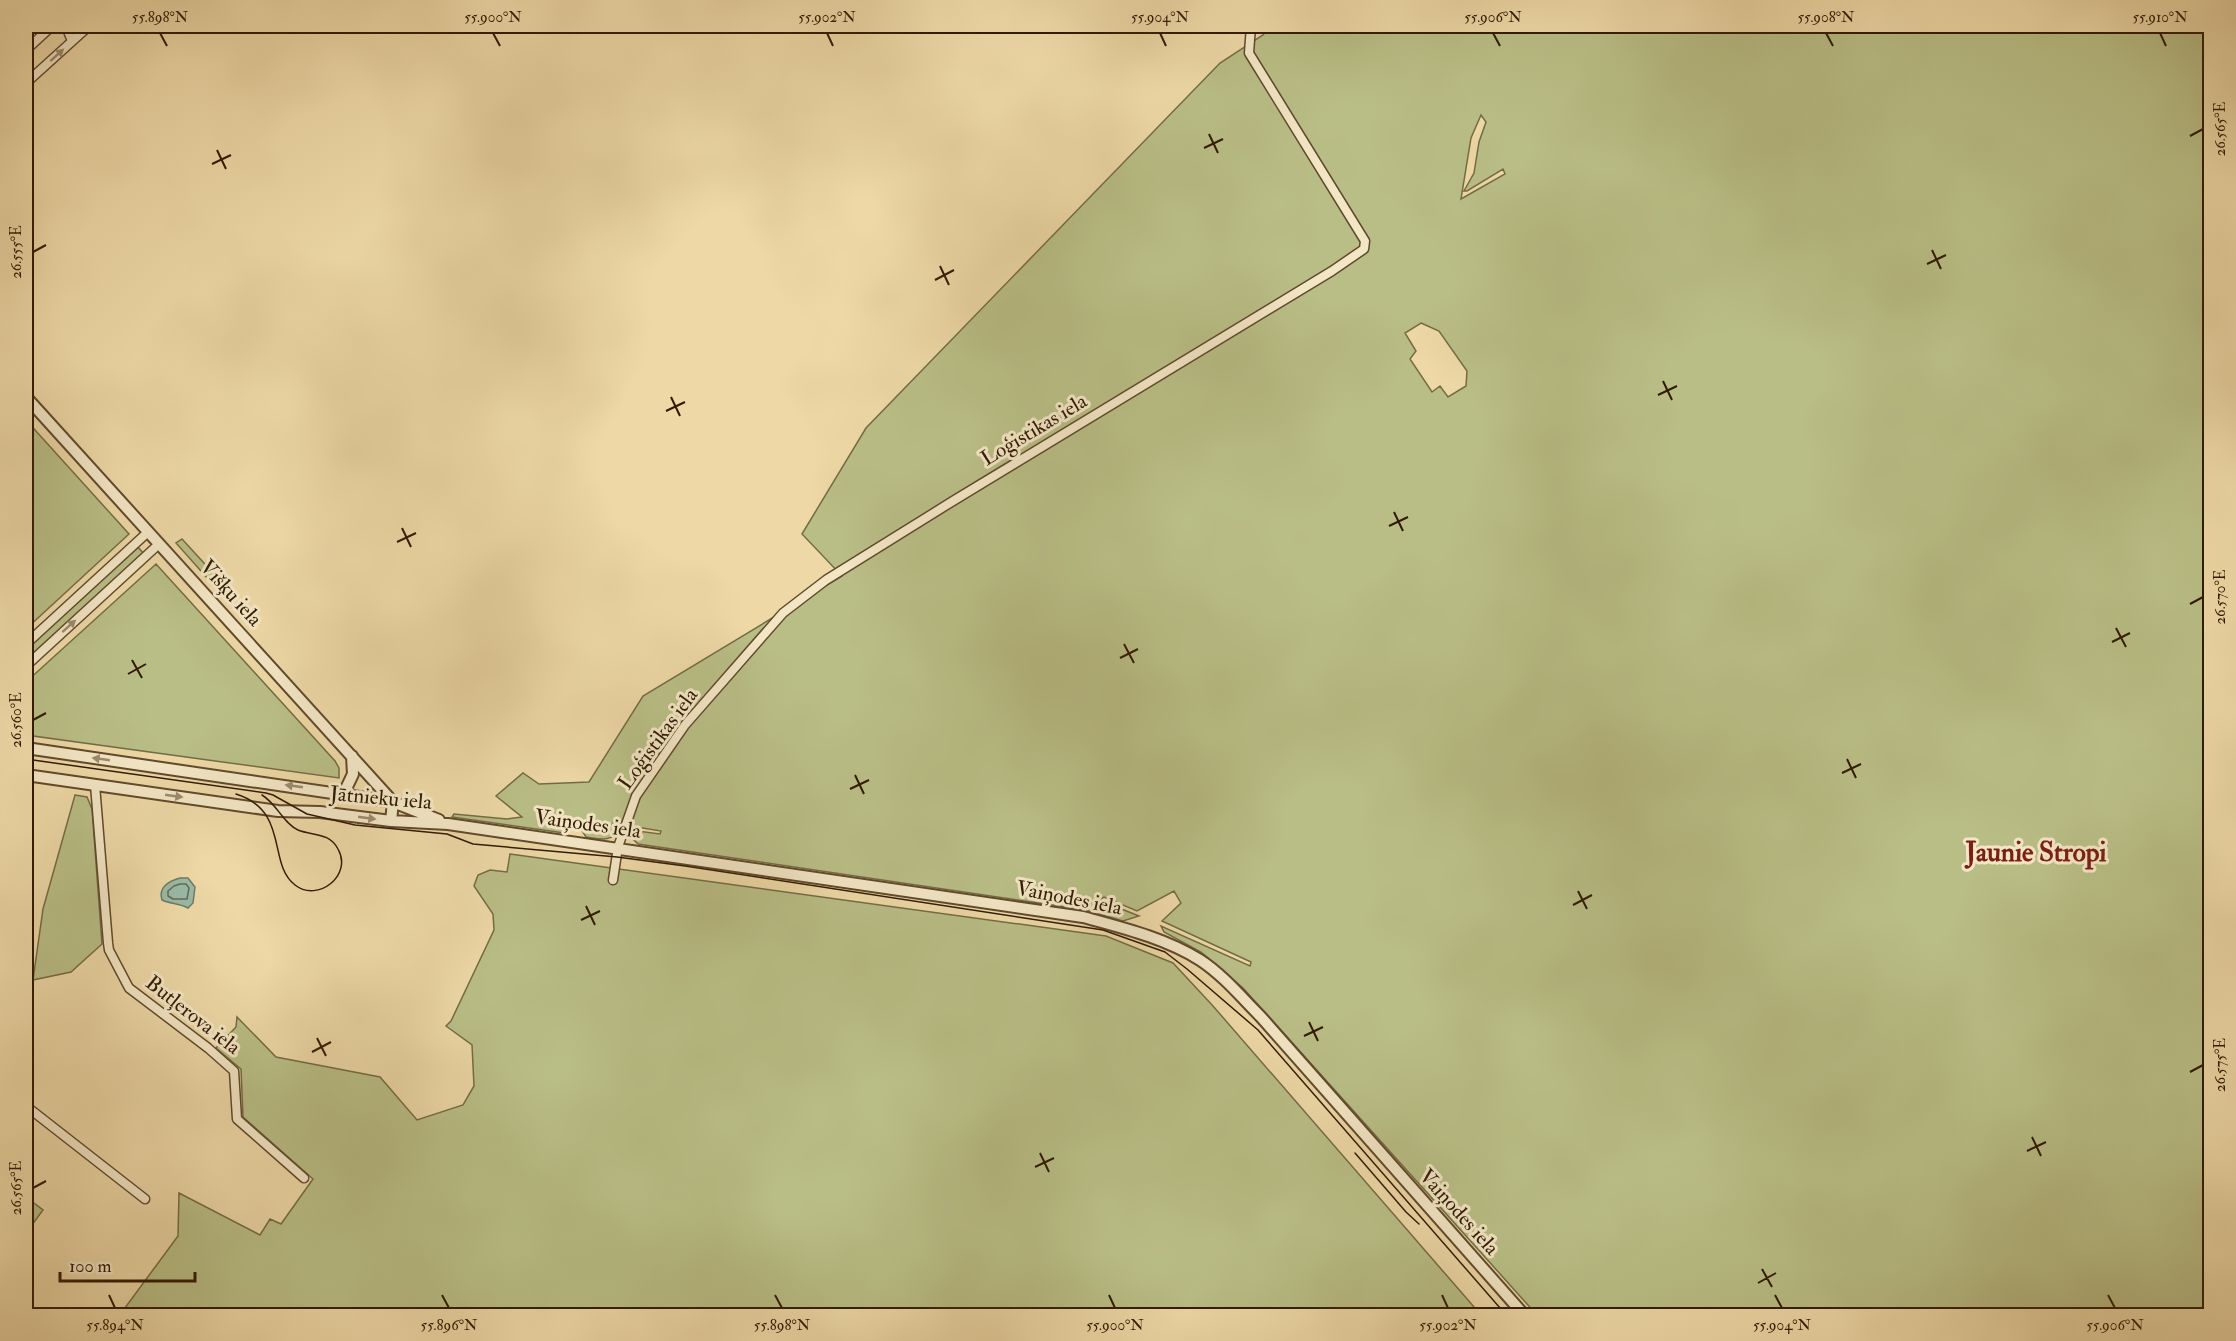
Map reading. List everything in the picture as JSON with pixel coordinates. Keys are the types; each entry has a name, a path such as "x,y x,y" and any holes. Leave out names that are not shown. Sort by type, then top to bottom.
{"street":[{"path":"26,50 52,26"},
{"path":"61,26 67,29 72,41"},
{"path":"26,83 89,26"},
{"name":"Loģistikas iela","path":"613,880 618,847 636,796 686,725 783,613 826,580 952,501 1332,271 1364,249 1365,241 1249,52 1251,26"},
{"name":"Višķu iela","path":"26,397 393,802"},
{"path":"26,644 148,532"},
{"path":"26,666 159,544"},
{"name":"Jātnieku iela","path":"26,748 344,793 393,802 448,824"},
{"path":"344,793 353,774 352,756"},
{"name":"Jātnieku iela","path":"26,775 278,811 321,812 391,821 448,824"},
{"name":"Butļerova iela","path":"95,784 109,950 124,981 134,992 208,1048 234,1071 237,1119 304,1178"},
{"path":"391,821 393,802"},
{"name":"Vaiņodes iela","path":"448,824 618,847 1083,917 1148,935 1179,948 1217,973 1261,1017 1525,1316"},
{"path":"26,1106 145,1199"}],"green space":[{"path":"1270,26 2210,26 2210,1315 1537,1315 1243,988 1201,952 1164,932 1161,926 1250,966 1251,962 1162,921 1181,903 1174,891 1137,911 1104,897 1099,900 1139,916 1123,921 1085,910 638,844 629,835 630,830 660,834 661,831 613,823 611,826 619,828 616,833 610,838 601,839 586,837 581,829 574,828 564,833 452,817 454,814 507,819 522,817 496,796 523,773 539,784 589,782 643,696 842,576 802,534 866,428 1220,63 1263,35","holes":["1481,115 1486,122 1479,142 1474,173 1464,191 1503,169 1505,174 1461,199 1471,138","1421,323 1439,331 1467,371 1466,386 1448,397 1440,386 1432,392 1410,359 1416,351 1405,333"]},
{"path":"26,420 129,534 26,629"},
{"path":"182,539 214,574 208,579 176,543"},
{"path":"138,547 143,553 26,660 26,649"},
{"path":"156,564 335,761 339,768 339,778 26,735 26,682"},
{"path":"75,795 87,797 92,809 102,944 71,972 33,980 43,909"},
{"path":"510,854 1106,936 1173,963 1481,1315 119,1316 178,1236 179,1193 260,1235 270,1219 281,1224 313,1179 243,1117 241,1069 216,1048 236,1027 237,1017 276,1057 380,1077 417,1120 463,1105 474,1086 472,1045 446,1026 451,1021 494,930 493,914 474,886 478,875 490,870 507,872"},
{"path":"26,1197 43,1210 32,1225 26,1220"}],"water":[{"path":"180,878 188,878 195,887 193,903 188,908 162,900 161,895 165,885"}],"tram line":[{"path":"26,759 266,793 307,814 355,825 447,834 473,844 617,857 685,866 1103,930 1165,952 1258,1030 1507,1316"},
{"path":"236,794 253,802 264,812 271,825 287,876 295,885 304,890 314,891 331,884 341,868 338,849 325,837 293,827 262,795"},
{"path":"1355,1153 1419,1224"}],"district":[{"name":"Jaunie Stropi","path":"2036,852"}]}
